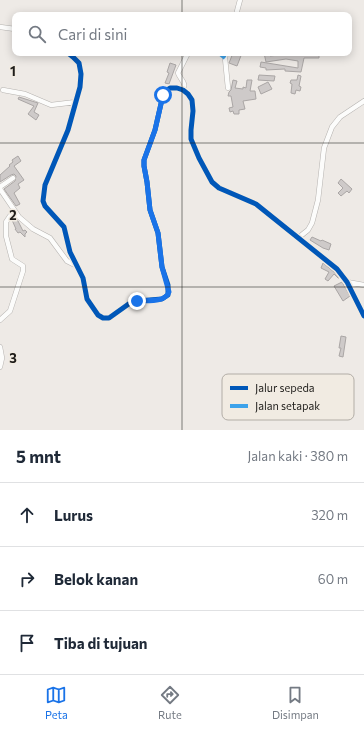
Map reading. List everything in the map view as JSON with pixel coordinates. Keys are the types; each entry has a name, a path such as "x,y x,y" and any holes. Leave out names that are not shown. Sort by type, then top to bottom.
{"street":[{"path":"236,12 240,0"},
{"path":"0,27 12,29"},
{"path":"72,56 79,63 81,74 80,87 63,144 45,185 43,201 45,206 64,227 70,252 83,278 87,299 98,315 103,318 109,318 137,301 162,299 168,295 168,285 162,267 158,233 150,210 144,160 155,130 164,92 173,87 183,90 190,97 193,106 190,130 193,148 212,182 219,188 256,204 337,269 347,282 364,316"},
{"path":"183,90 184,83 178,73 186,56"},
{"path":"225,56 228,88"},
{"path":"3,90 25,94 50,105 76,102"},
{"path":"298,238 308,230 312,223 318,200 324,148 332,127 340,117 364,101"},
{"path":"13,178 0,188 19,217 33,229 50,238 67,261 77,266"},
{"path":"0,320 10,311 23,271 23,266 11,257 5,231 8,218 13,215 19,217"},
{"path":"347,282 364,285"},
{"path":"0,347 2,358 0,367"}],"building":[{"path":"232,56 241,56 237,66 229,63"},
{"path":"265,56 319,56 319,58 304,58 301,72 285,71 285,69 266,70 266,68 260,67 261,62 298,68 298,61 286,59 266,62"},
{"path":"170,63 176,65 169,84 165,83 169,73 167,72"},
{"path":"259,75 275,76 274,81 258,80"},
{"path":"298,75 301,76 299,86 301,87 300,91 296,90 295,94 291,93 291,80 297,80"},
{"path":"233,80 237,81 235,88 243,89 243,87 246,88 247,80 252,80 250,91 255,91 256,99 243,101 245,109 239,110 239,114 234,114 233,111 230,112 229,108 233,107 231,96 228,96"},
{"path":"268,82 272,89 261,94 258,87"},
{"path":"19,97 38,103 34,112 39,115 36,120 28,114 34,106 18,99"},
{"path":"18,156 21,161 14,166 24,180 18,184 20,188 14,193 20,204 16,206 4,189 15,181 16,176 14,174 11,175 0,182 0,175 10,166 9,165 13,162 12,160"},
{"path":"341,179 352,189 349,193 347,191 341,196 338,193 343,188 338,183"},
{"path":"15,219 18,221 23,231 25,230 27,232 25,237 20,232 18,233 15,229 12,220"},
{"path":"312,237 331,244 329,250 310,240"},
{"path":"323,263 339,278 334,274 328,281 325,279 329,272 321,268"},
{"path":"342,282 350,296 343,301 334,286"},
{"path":"341,336 346,337 343,357 339,356"}],"cycle path":[{"path":"72,56 79,63 81,74 80,87 68,130 45,185 43,201 45,206 64,227 70,252 83,278 87,299 98,315 103,318 109,318 130,303 162,299 168,295 168,285 162,267 158,233 150,210 144,160 155,130 164,92 170,88 177,88 183,90 192,100 193,111 191,139 212,182 219,188 256,204 337,269 347,282 364,316"}],"route":[{"path":"137,301 162,299 168,295 169,292 162,267 156,224 152,218 148,201 144,166 144,160 155,130 163,95"}]}
